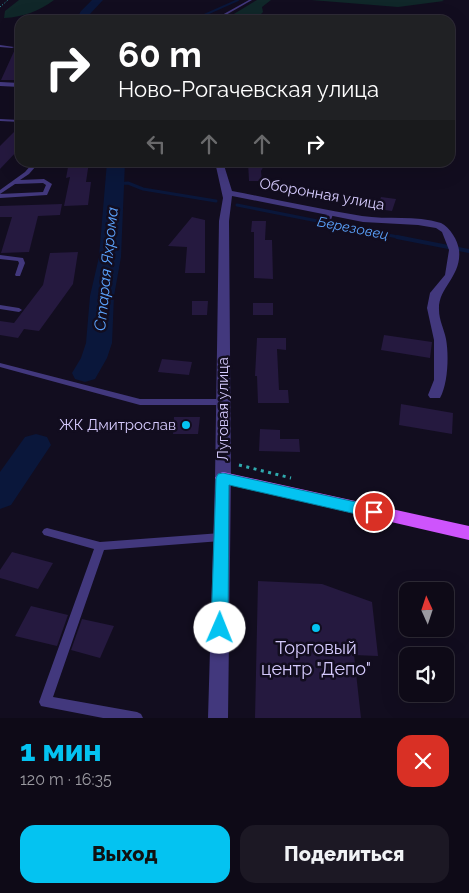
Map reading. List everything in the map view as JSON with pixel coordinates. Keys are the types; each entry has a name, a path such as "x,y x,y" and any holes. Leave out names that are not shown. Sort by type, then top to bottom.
{"main road":[{"path":"223,478 469,533"}],"street":[{"path":"0,84 15,84"},
{"name":"Луговая улица","path":"218,718 223,478 224,221 229,206 229,193 221,167"},
{"name":"Оборонная улица","path":"229,193 326,222 363,219 418,222 439,226 446,231 454,248 450,275 436,293 433,308 440,340 440,380 435,395"}],"lane":[{"path":"224,15 251,0"},
{"path":"0,46 12,47"},
{"path":"0,120 15,121"},
{"path":"0,194 27,173 32,167"},
{"path":"0,194 45,194 49,184 44,181 14,182"},
{"path":"0,257 21,259 22,263 18,275"},
{"path":"0,307 18,310"},
{"path":"0,366 140,402 223,402"},
{"path":"47,532 100,546 221,537"},
{"path":"100,546 45,702 137,718"}],"path":[{"path":"0,6 8,0"}],"green space":[{"path":"19,0 54,0 31,13 22,15 4,18 5,11"},
{"path":"257,0 271,0 262,7 263,12 260,15 232,15"},
{"path":"311,0 442,0 444,1 398,7"}],"building":[{"path":"15,49 15,80 1,80"},
{"path":"15,131 15,153 0,169 0,146"},
{"path":"68,167 88,167 86,182 91,182 88,205 64,206 70,177 66,178"},
{"path":"248,167 263,167 261,171 262,181 249,181"},
{"path":"381,197 396,199 392,211 377,209"},
{"path":"62,204 60,215 38,216 29,252 1,253 12,217 0,217 0,206"},
{"path":"192,217 205,220 205,273 185,273 187,247 168,246"},
{"path":"252,221 266,221 265,240 272,240 273,279 254,278 254,232 251,232"},
{"path":"78,252 73,284 39,331 24,329 18,338 0,335 0,321 14,323 43,285 50,253"},
{"path":"192,301 208,301 207,315 192,315"},
{"path":"253,303 273,303 273,315 253,315"},
{"path":"384,335 432,342 430,358 381,350"},
{"path":"257,338 286,338 286,350 277,349 279,390 288,390 289,403 258,403 257,376 255,376"},
{"path":"162,359 192,362 189,375 158,372"},
{"path":"401,404 453,413 452,434 399,425"},
{"name":"ЖК Дмитрослав","path":"174,417 200,417 198,434 173,434"},
{"path":"260,429 280,430 280,439 299,439 300,452 259,451"},
{"path":"12,552 53,563 38,589 0,578 0,570"},
{"name":"Торговый центр \"Депо\"","path":"258,581 322,584 372,602 378,656 354,655 361,718 255,718"},
{"path":"31,606 68,615 57,646 15,636"},
{"path":"82,619 114,626 100,658 71,650"}],"waterway":[{"name":"Старая Яхрома","path":"84,15 98,0"},
{"path":"204,15 238,0"},
{"name":"Старая Яхрома","path":"85,373 94,358 99,343 102,296 110,257 116,167"},
{"name":"Березовец","path":"115,184 128,183 143,189 216,201"},
{"name":"Березовец","path":"237,205 403,238"},
{"name":"Березовец","path":"397,237 469,251"},
{"name":"Старая Яхрома","path":"0,496 36,445"}],"place":[{"name":"ЖК Дмитрослав","path":"186,425"},
{"name":"Торговый центр \"Депо\"","path":"316,628"}],"route":[{"path":"220,628 223,478 374,512"}]}
